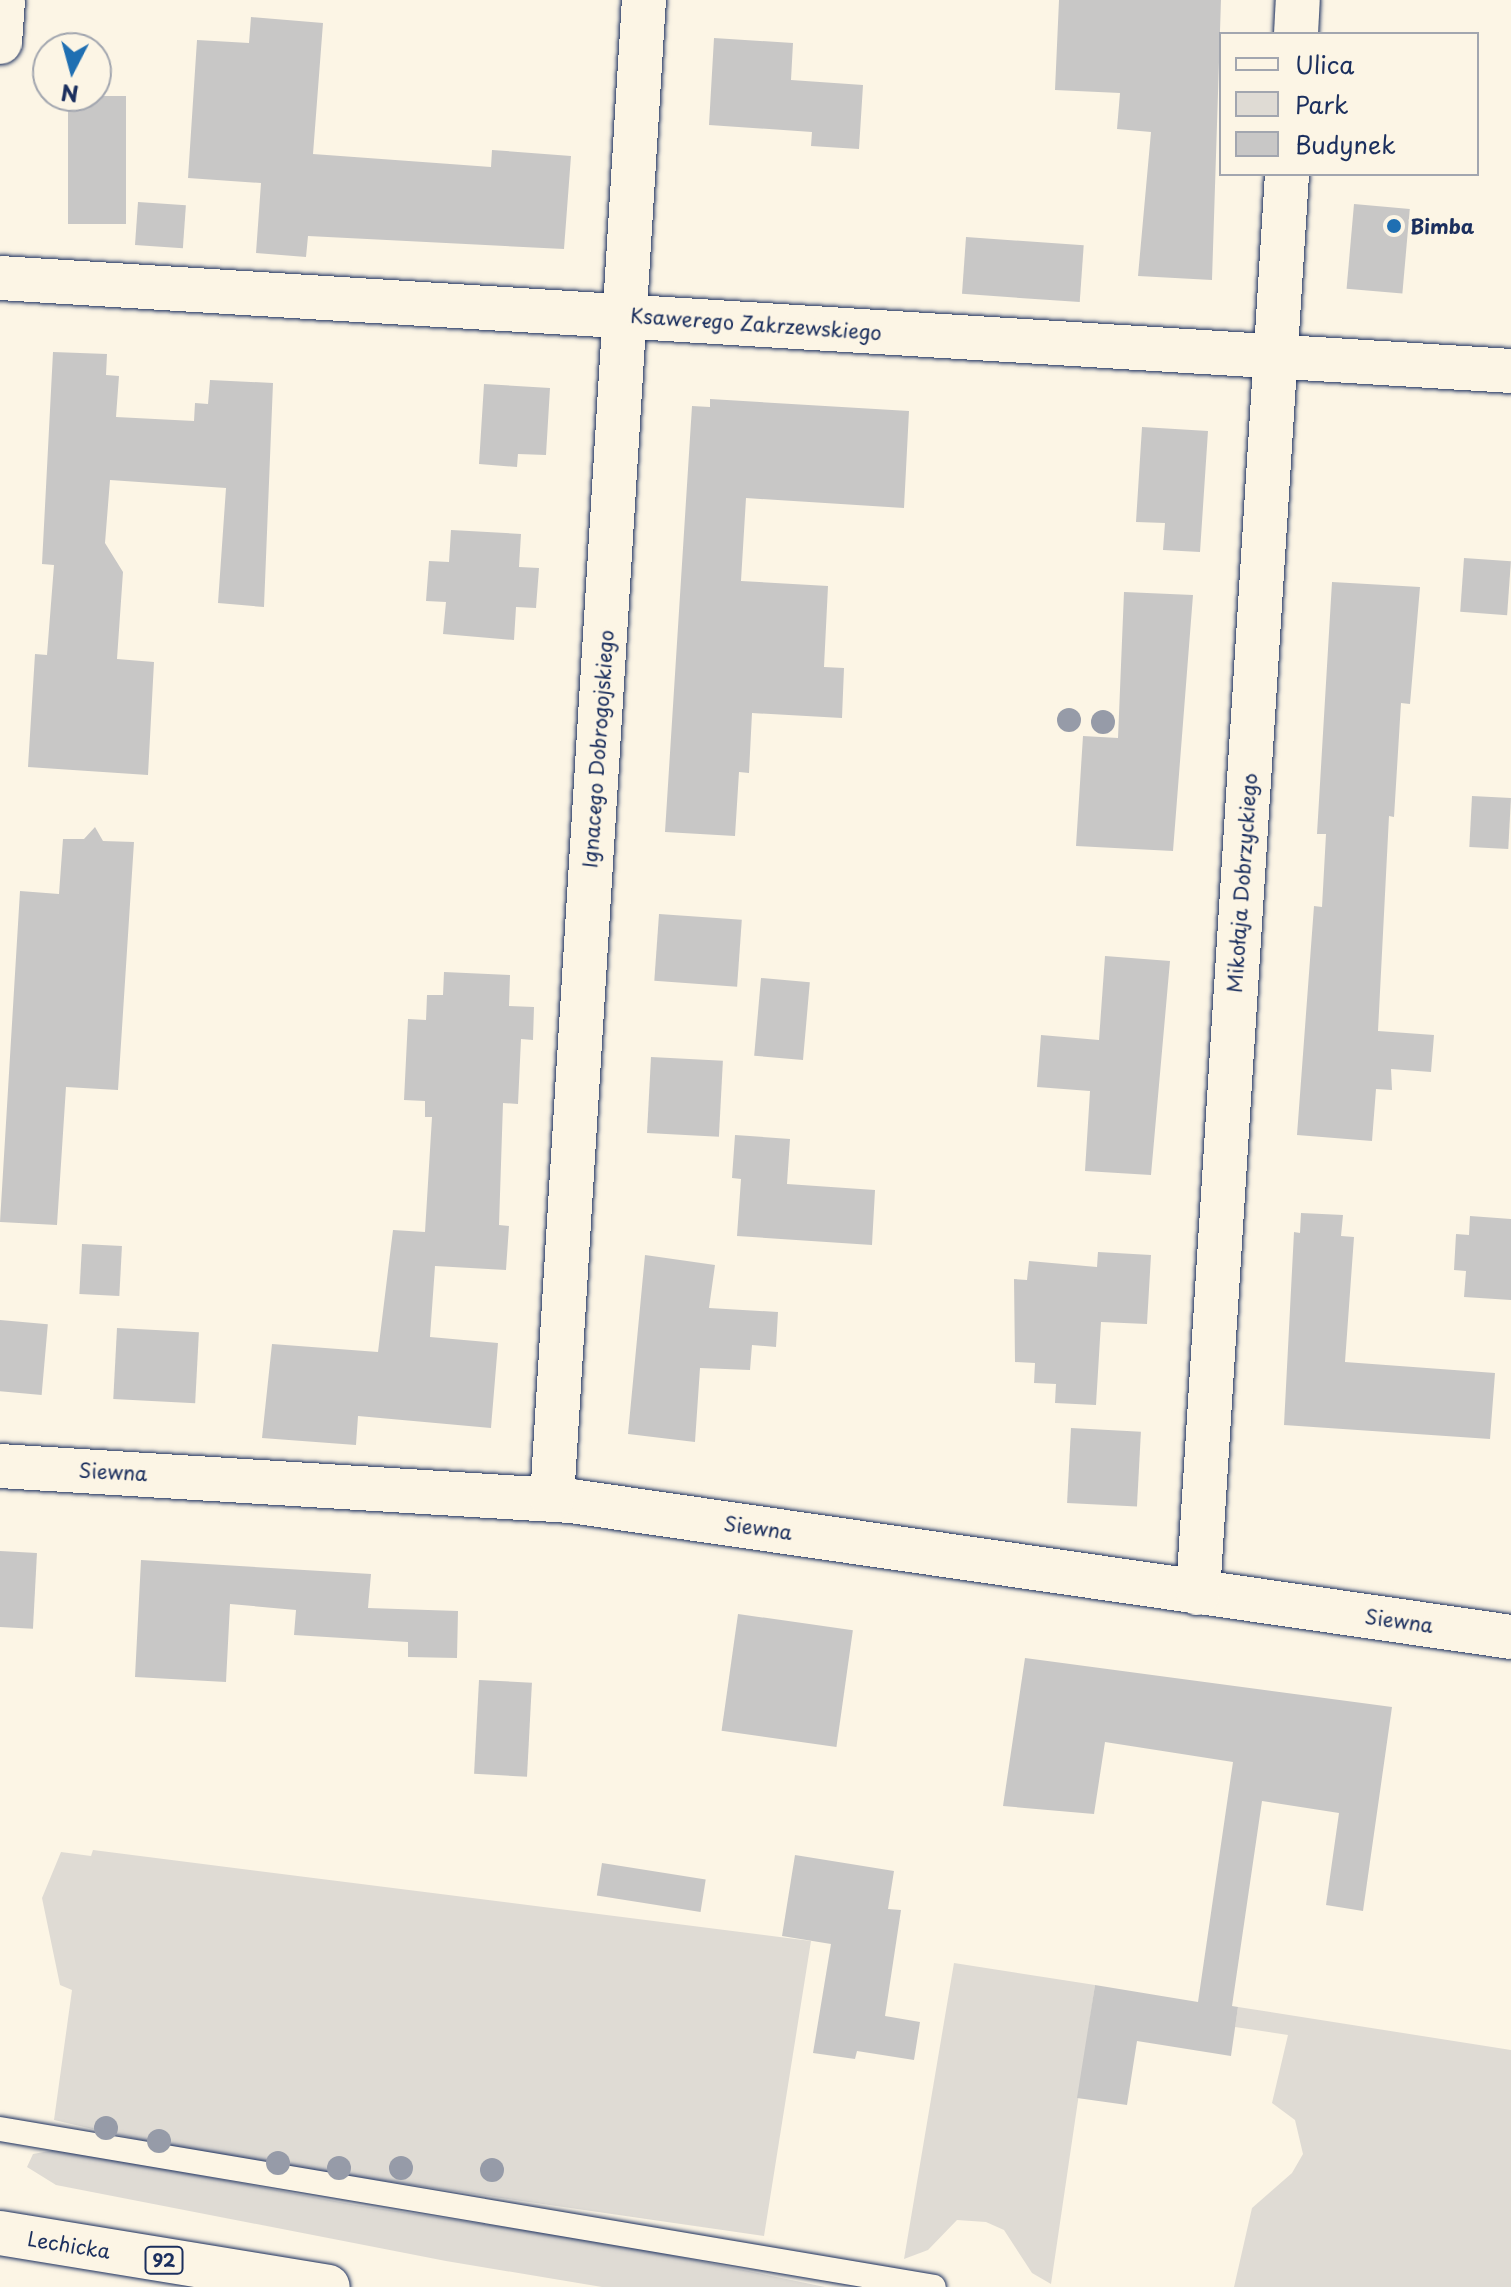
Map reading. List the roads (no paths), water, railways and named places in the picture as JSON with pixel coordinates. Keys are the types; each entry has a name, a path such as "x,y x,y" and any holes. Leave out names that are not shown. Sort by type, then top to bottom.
{"street":[{"path":"0,42 3,0"},
{"name":"Ignacego Dobrogojskiego","path":"552,1499 644,0"},
{"path":"1296,32 1298,0"},
{"name":"Mikołaja Dobrzyckiego","path":"1198,1593 1287,176"},
{"name":"Ksawerego Zakrzewskiego","path":"0,278 1511,371"},
{"name":"Siewna","path":"0,1466 552,1499 1511,1637"},
{"name":"Lechicka","path":"0,2233 328,2287"}],"lane":[{"path":"0,2129 934,2287"}],"place":[{"name":"Bimba","path":"1394,226"}]}
